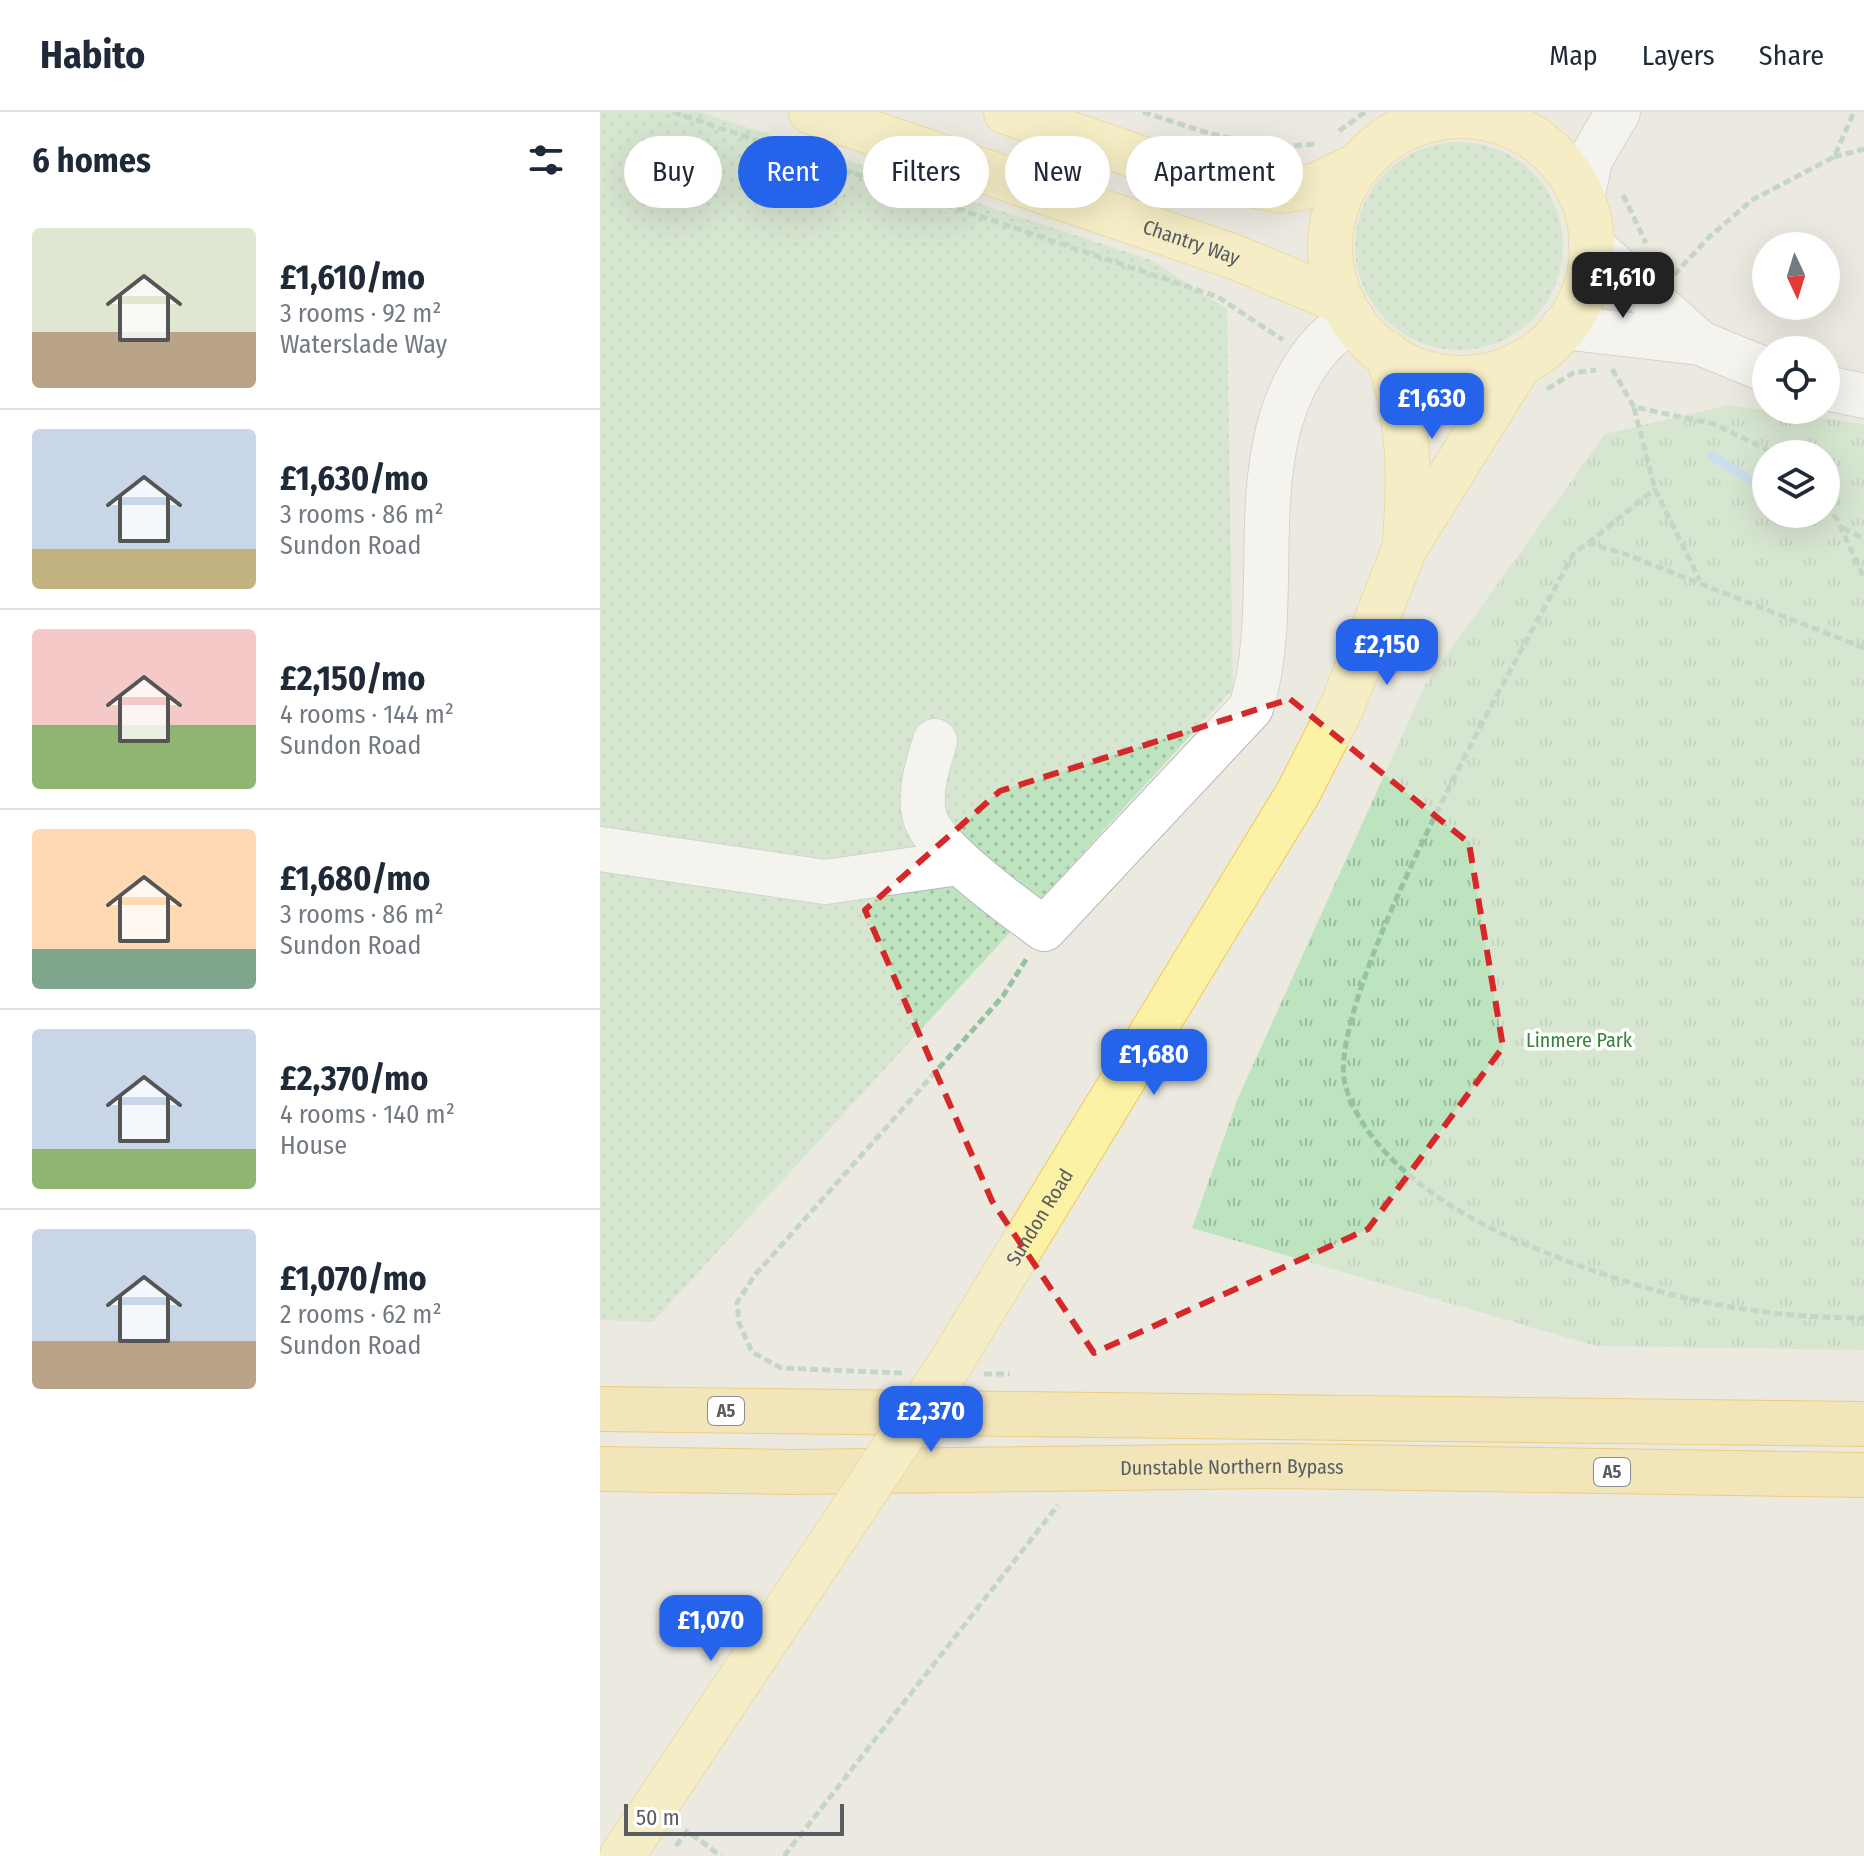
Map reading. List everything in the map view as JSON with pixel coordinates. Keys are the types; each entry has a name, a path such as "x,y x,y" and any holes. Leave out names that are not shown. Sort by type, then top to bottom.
{"highway":[{"name":"A5","path":"600,1409 1864,1424"},
{"name":"Dunstable Northern Bypass","path":"600,1469 790,1472 1281,1466 1864,1475"}],"main road":[{"name":"Chantry Way","path":"811,112 1232,256 1347,310"},
{"path":"1006,112 1167,167 1280,191 1317,185 1338,148"},
{"path":"1483,114 1530,135 1603,188 1591,218 1587,280 1577,305 1542,352 1516,370 1479,380 1444,380 1414,371 1387,353 1347,310 1332,279 1331,232 1344,185 1338,148 1382,141 1411,125 1444,116 1483,114"},
{"name":"Sundon Road","path":"1387,353 1401,394 1408,436 1405,548"},
{"name":"Sundon Road","path":"622,1856 855,1507 959,1369 1298,793 1341,709 1405,548 1516,370"}],"street":[{"path":"1603,188 1590,160 1618,112"},
{"path":"1591,245 1700,343"},
{"path":"935,741 924,777 924,816 958,863 1044,929 1251,708 1263,672 1265,523 1279,436 1291,390 1316,349 1347,310"},
{"path":"1563,327 1700,343 1752,364"},
{"path":"1840,391 1864,396"},
{"path":"600,849 825,882 958,863"}],"path":[{"path":"673,112 1218,297 1290,345"},
{"path":"1143,112 1208,133 1268,147 1338,148 1365,112"},
{"path":"1834,157 1854,112"},
{"path":"1665,270 1672,278 1708,238 1752,200 1834,157 1864,149"},
{"path":"1603,188 1623,200 1651,251"},
{"path":"1612,372 1634,407 1655,489 1700,582"},
{"path":"1634,407 1714,424 1752,442"},
{"path":"1655,489 1574,553 1403,881 1363,983 1346,1039 1345,1086 1366,1130 1418,1183 1491,1229 1595,1274 1694,1302 1803,1318 1864,1318"},
{"path":"1840,525 1864,578"},
{"path":"1842,528 1864,539"},
{"path":"1588,543 1700,582 1864,648"},
{"path":"905,1373 781,1368 752,1352 739,1323 737,1303 754,1276 1003,996 1044,929"},
{"path":"959,1369 1017,1374"},
{"path":"784,1856 1062,1498"},
{"path":"687,1831 721,1856"}],"highlighted area":[{"path":"1290,699 1469,843 1503,1047 1368,1229 1094,1353 992,1201 865,910 1000,791"}],"green space":[{"path":"600,112 700,112 773,136 738,136 738,208 847,208 847,160 863,165 863,208 989,207 1151,260 1227,309 1233,689 653,1322 600,1320"},
{"path":"1459,142 1499,150 1533,172 1555,206 1563,246 1555,286 1533,320 1499,342 1459,350 1419,342 1385,320 1363,286 1355,246 1363,206 1385,172 1419,150"},
{"name":"Linmere Park","path":"1728,405 1752,408 1752,424 1840,424 1840,421 1864,424 1864,1350 1596,1346 1192,1228 1238,1098 1425,685 1605,434"}],"waterway":[{"path":"1712,456 1752,480"}]}
